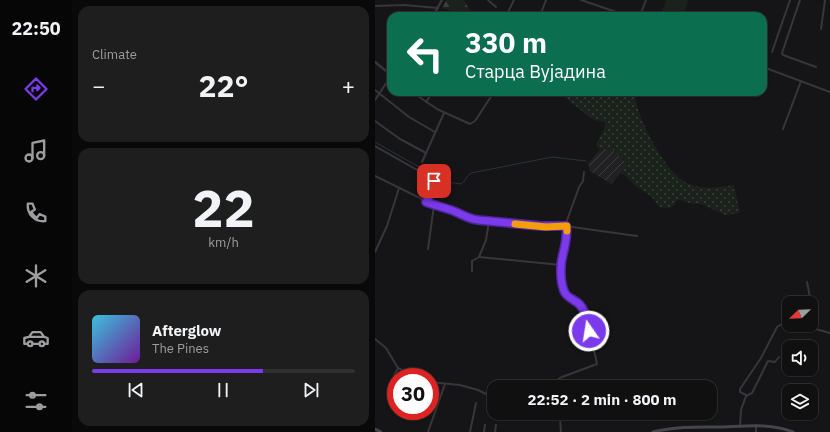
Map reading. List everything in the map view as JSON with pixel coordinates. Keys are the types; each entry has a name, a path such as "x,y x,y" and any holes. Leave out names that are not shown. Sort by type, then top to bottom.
{"main road":[{"path":"654,432 679,428 756,425 776,427 793,432"},
{"path":"375,429 381,432"}],"street":[{"path":"436,12 442,0"},
{"path":"488,0 496,7"},
{"path":"508,12 513,0"},
{"path":"542,12 546,0"},
{"path":"581,0 616,12"},
{"path":"642,12 646,0"},
{"path":"772,52 791,0"},
{"path":"800,0 782,53 783,55 816,67"},
{"path":"821,28 825,0"},
{"path":"375,6 404,5 438,8"},
{"path":"375,62 387,72"},
{"path":"767,68 830,92"},
{"path":"783,129 801,81"},
{"path":"375,100 387,82"},
{"path":"375,90 409,117 435,132"},
{"path":"418,96 444,113 469,124 472,124 491,96"},
{"path":"426,102 430,96"},
{"path":"423,162 444,113"},
{"path":"375,121 400,139 426,153"},
{"path":"375,146 433,179 433,189 426,202"},
{"path":"557,380 597,364 585,313 581,306 564,293 561,265 566,238 566,226 579,186 583,181 584,172"},
{"path":"375,176 426,202 475,220 541,226 566,226 637,236"},
{"path":"375,252 387,226 399,188"},
{"path":"428,249 434,205"},
{"path":"479,258 486,240 489,221"},
{"path":"472,271 472,261 479,258 561,265"},
{"path":"807,282 810,296"},
{"path":"747,395 740,391 740,388 761,358 778,326 782,324"},
{"path":"818,330 830,333"},
{"path":"375,340 386,348 398,368"},
{"path":"740,426 741,410 747,395 752,392 768,361 775,362 779,357"},
{"path":"439,383 452,384 478,390 487,394"},
{"path":"439,400 445,384"},
{"path":"470,432 476,403"},
{"path":"428,432 432,420"},
{"path":"559,420 561,432"},
{"path":"484,432 485,425"},
{"path":"495,432 496,425"},
{"path":"756,425 756,432"}],"shaded area":[{"path":"612,149 628,165 611,184 590,171 588,163 600,150"}],"green space":[{"path":"446,0 464,0 471,12 451,12 442,8"},
{"path":"666,0 689,0 685,11 687,12 662,12"},
{"path":"563,96 634,96 640,115 649,135 661,157 677,176 686,182 700,187 709,188 734,185 740,213 725,215 701,204 689,203 678,199 671,207 659,207 651,197 621,173 628,164 612,149 600,150 596,145 606,125 604,122 592,119"}],"waterway":[{"path":"375,142 433,175 440,181 461,184 471,173 552,157 586,161"}],"slow traffic":[{"path":"515,224 546,227 567,226 567,231"}],"route":[{"path":"434,181 433,189 426,202 451,210 469,218 475,220 546,227 566,226 566,238 561,265 563,290 565,294 577,302 583,309 588,322 589,331"}]}
